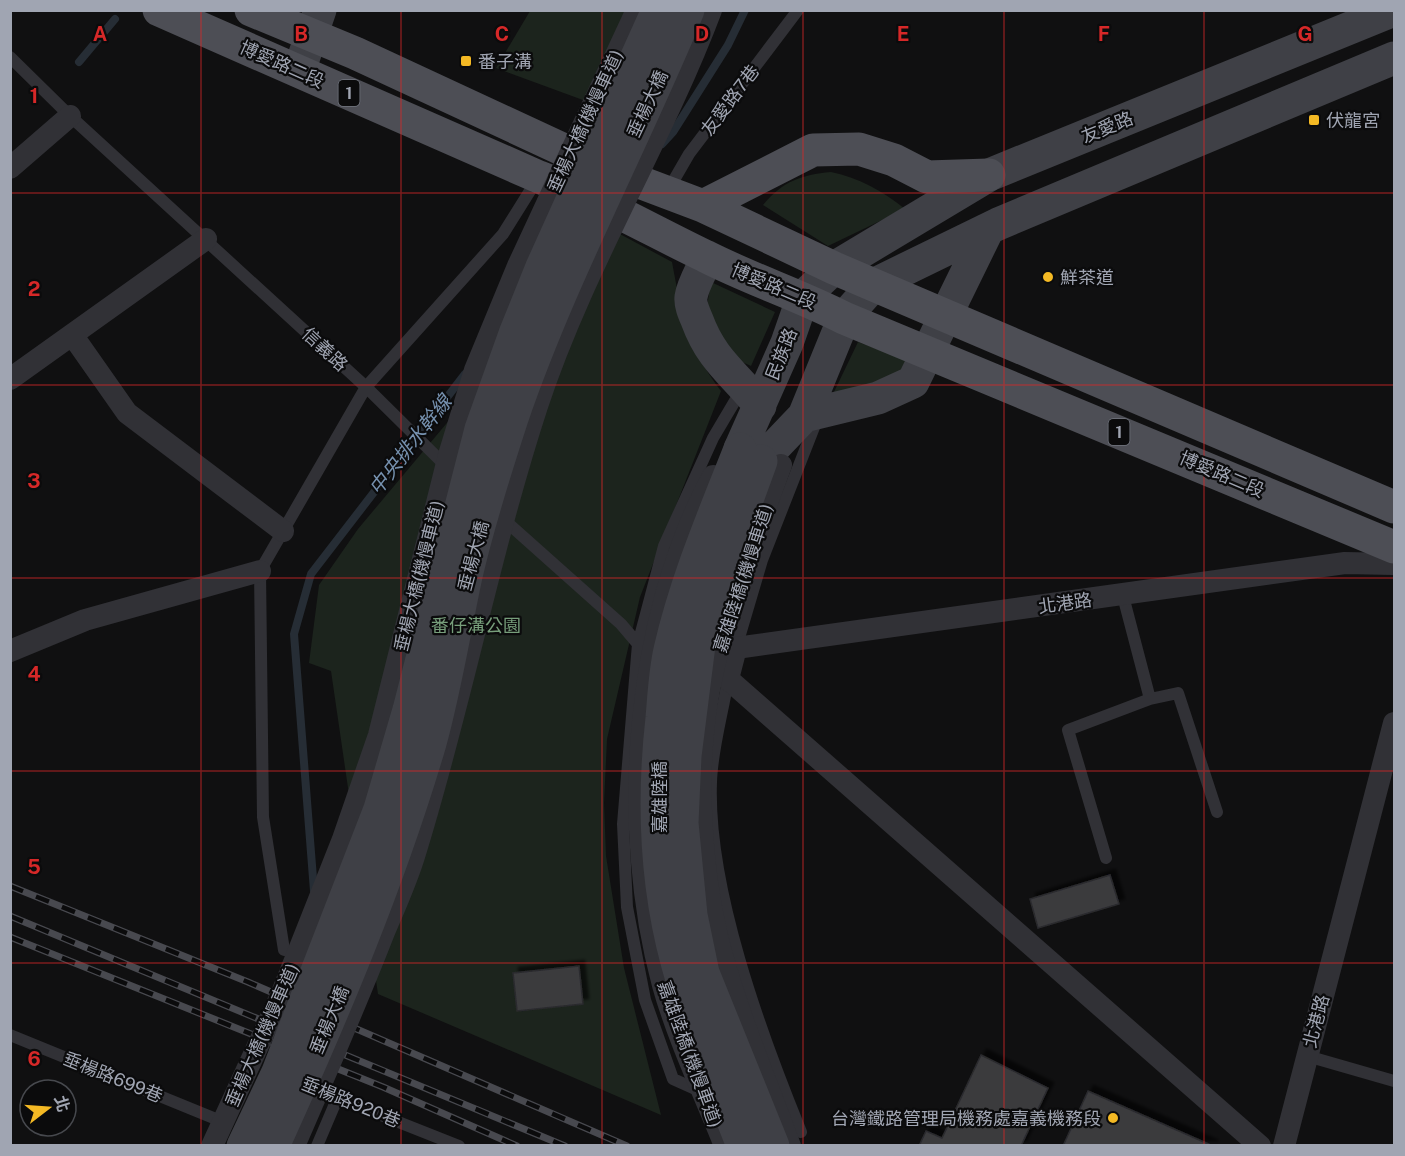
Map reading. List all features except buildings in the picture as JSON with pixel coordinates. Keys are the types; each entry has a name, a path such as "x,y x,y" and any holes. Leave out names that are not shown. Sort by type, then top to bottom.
{"main road":[{"name":"博愛路二段","path":"159,10 539,177 595,176 660,191 703,206 873,285 1395,507"},
{"name":"博愛路二段","path":"251,10 315,23 355,52 595,176 628,215 707,258 803,297 844,318 1395,547"},
{"name":"垂楊大橋","path":"273,1146 335,1010 376,905 430,741 467,571 511,423 536,350 569,270 688,10"},
{"name":"友愛路","path":"834,268 989,175 1394,10"},
{"path":"299,71 315,23"},
{"name":"垂楊大橋","path":"243,1146 269,1068 380,809 481,429 542,267 657,34"},
{"path":"812,414 844,318 873,285 987,231 1395,58"},
{"path":"703,206 813,150 859,149 894,160 927,177 989,175"},
{"path":"754,454 812,414 878,398 913,382 930,352 987,231"},
{"path":"707,258 690,298 693,308 704,339 718,361 752,396"},
{"name":"民族路","path":"754,454 752,396 803,297 834,268"},
{"name":"嘉雄陸橋","path":"743,1146 676,960 661,872 657,811 659,746 669,652 688,579 754,454"},
{"name":"嘉雄陸橋","path":"754,454 699,645 685,756 682,823 691,915 704,973 773,1146"}],"street":[{"name":"垂楊大橋(機慢車道)","path":"212,1146 282,993 343,839 379,735 449,454 475,370 518,266 636,10"},
{"path":"294,1146 358,998 414,856 450,733 511,494 538,404 594,261 663,122 711,10"},
{"path":"10,168 70,116"},
{"path":"10,379 206,239"},
{"path":"73,336 127,413 283,531"},
{"name":"嘉雄陸橋(機慢車道)","path":"725,1146 662,982 646,898 638,779 656,631 675,566 708,487 754,454"},
{"name":"嘉雄陸橋(機慢車道)","path":"754,454 722,634 709,692 702,794 705,862 720,949 745,1026 790,1146"},
{"name":"北港路","path":"736,648 1123,596 1345,563 1395,564"},
{"path":"10,651 84,620 260,571"},
{"path":"736,648 728,679 1260,1146"},
{"name":"北港路","path":"1284,1146 1391,752 1395,723"}],"lane":[{"path":"595,176 621,124 657,34 679,10"},
{"name":"友愛路7巷","path":"660,191 798,10"},
{"name":"信義路","path":"10,57 70,116 366,387 474,493 621,624 638,644"},
{"path":"284,950 263,817 260,571 366,387 503,234 539,177"},
{"path":"728,679 711,781 716,854 736,946 785,1094 801,1132 743,1110 674,1079 645,1000 627,907 623,824 638,644 664,546 713,438 752,396"},
{"path":"736,648 762,560 812,414"},
{"path":"1123,596 1150,699"},
{"path":"1106,858 1068,730 1150,699 1178,693 1217,812"},
{"name":"垂楊路699巷","path":"10,1035 216,1119"},
{"name":"垂楊路920巷","path":"216,1119 243,1056 337,1099 459,1146"},
{"path":"1307,1056 1395,1081"},
{"path":"317,1146 337,1099"},
{"path":"205,1146 216,1119"}],"green space":[{"path":"530,11 666,11 602,107 496,68"},
{"path":"831,172 870,186 905,209 828,246 763,205 778,190 793,181 802,177"},
{"name":"番仔溝公園","path":"618,233 672,262 683,315 693,345 721,391 640,597 607,739 604,803 606,856 624,968 661,1115 378,994 331,671 309,663 319,585 358,529 498,362"},
{"path":"711,282 775,312 751,366 729,356 707,306"},
{"path":"858,342 907,360 896,378 833,394"}],"waterway":[{"name":"中央排水幹線","path":"662,144 673,132 728,45 745,10"},
{"path":"79,62 115,19"},
{"name":"中央排水幹線","path":"314,891 294,634 311,574 465,374"}],"railway":[{"path":"10,886 248,982 627,1146"},
{"path":"10,916 565,1146"},
{"path":"10,937 383,1087 517,1146"}],"place":[{"name":"番子溝","path":"466,61"},
{"name":"伏龍宮","path":"1314,120"},
{"name":"鮮茶道","path":"1048,277"},
{"name":"台灣鐵路管理局機務處嘉義機務段","path":"1113,1118"}]}
